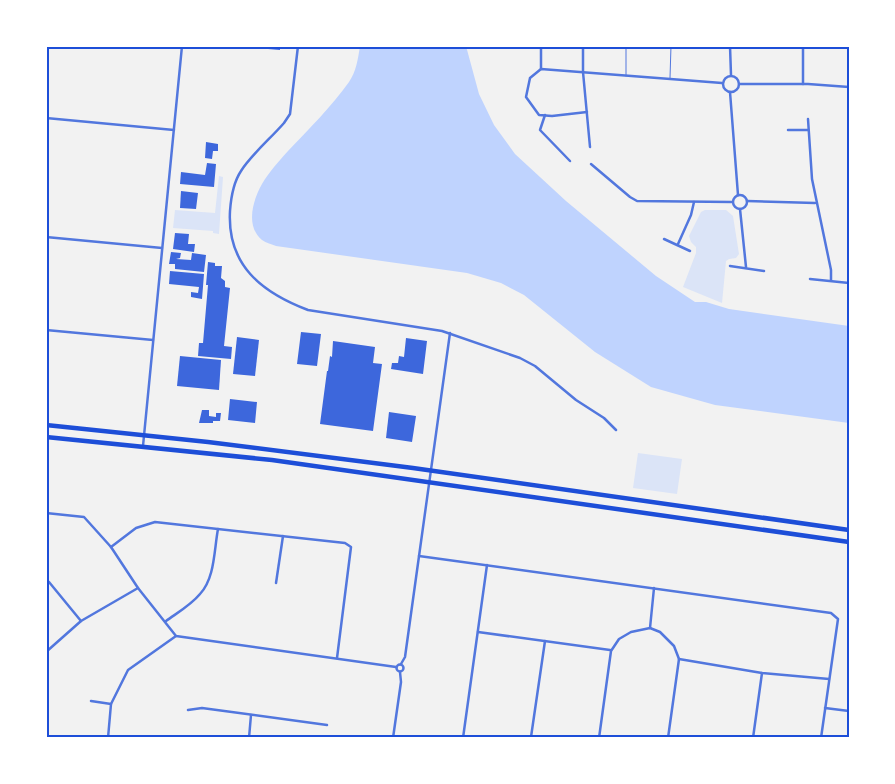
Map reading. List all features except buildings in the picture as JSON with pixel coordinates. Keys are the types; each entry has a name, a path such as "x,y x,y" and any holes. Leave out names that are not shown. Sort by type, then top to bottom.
{"highway":[{"path":"46,425 431,470 849,530"},
{"path":"46,437 272,460 849,542"}],"street":[{"path":"142,448 182,46"},
{"path":"298,46 290,114 240,171 233,187 230,235 238,256 248,272 256,281 302,308 450,333 520,358 535,366 576,400 604,418 616,430"},
{"path":"541,46 541,69"},
{"path":"583,46 583,72 590,147"},
{"path":"730,46 731,75"},
{"path":"803,46 804,84"},
{"path":"587,112 552,116 539,114 526,97 530,78 541,69 722,83"},
{"path":"722,83 726,77 731,75"},
{"path":"730,92 735,91 739,84 738,79 731,75"},
{"path":"722,83 724,88 730,92"},
{"path":"739,84 804,84 849,87"},
{"path":"730,92 738,195"},
{"path":"545,115 540,130 570,161"},
{"path":"46,118 174,130"},
{"path":"808,119 812,179 831,270 831,280"},
{"path":"788,130 808,130"},
{"path":"591,164 619,188 637,200 732,202"},
{"path":"732,202 734,196 738,195 744,196 747,201"},
{"path":"747,201 816,203"},
{"path":"740,209 746,206 747,201"},
{"path":"678,244 691,215 694,202"},
{"path":"732,202 734,206 740,209"},
{"path":"740,209 746,267"},
{"path":"46,237 162,248"},
{"path":"664,239 690,251"},
{"path":"730,266 764,270"},
{"path":"810,279 849,283"},
{"path":"46,330 154,340"},
{"path":"108,738 111,704 128,670 176,636 396,667 401,664 404,657 430,483 450,333"},
{"path":"46,513 84,517 111,547 138,588 176,636"},
{"path":"111,547 136,528 156,522 345,543 351,547 337,658"},
{"path":"166,621 200,595 206,586 211,575 218,529"},
{"path":"276,583 283,536"},
{"path":"419,556 831,613 838,619 821,738"},
{"path":"463,738 487,565"},
{"path":"46,582 49,582 81,621"},
{"path":"46,652 81,621 138,588"},
{"path":"650,628 654,588"},
{"path":"599,738 611,651 619,639 631,632 650,628 660,632 674,646 679,659 668,738"},
{"path":"478,632 611,651"},
{"path":"531,737 545,641"},
{"path":"679,659 762,673 828,679"},
{"path":"393,738 401,682 400,672 403,669 401,664"},
{"path":"396,667 396,670 400,672"},
{"path":"753,738 762,673"},
{"path":"90,701 111,704"},
{"path":"188,710 202,708 327,725"},
{"path":"825,708 849,711"},
{"path":"249,738 251,715"}],"lane":[{"path":"626,46 626,76"},
{"path":"670,80 671,46"}],"shaded area":[{"path":"219,176 223,177 219,234 213,233 213,231 173,228 175,210 215,213"},
{"path":"705,210 726,210 733,216 739,254 736,258 726,261 722,303 683,287 696,253 696,247 691,242 689,236 701,212"},
{"path":"638,453 682,459 677,494 633,488"}],"water":[{"path":"360,46 466,46 479,94 494,125 515,154 566,201 656,276 695,302 706,302 729,309 849,326 849,423 715,405 651,387 595,352 524,295 501,283 467,273 276,246 262,240 254,228 252,220 252,213 259,190 274,167 349,82 355,70"}]}
